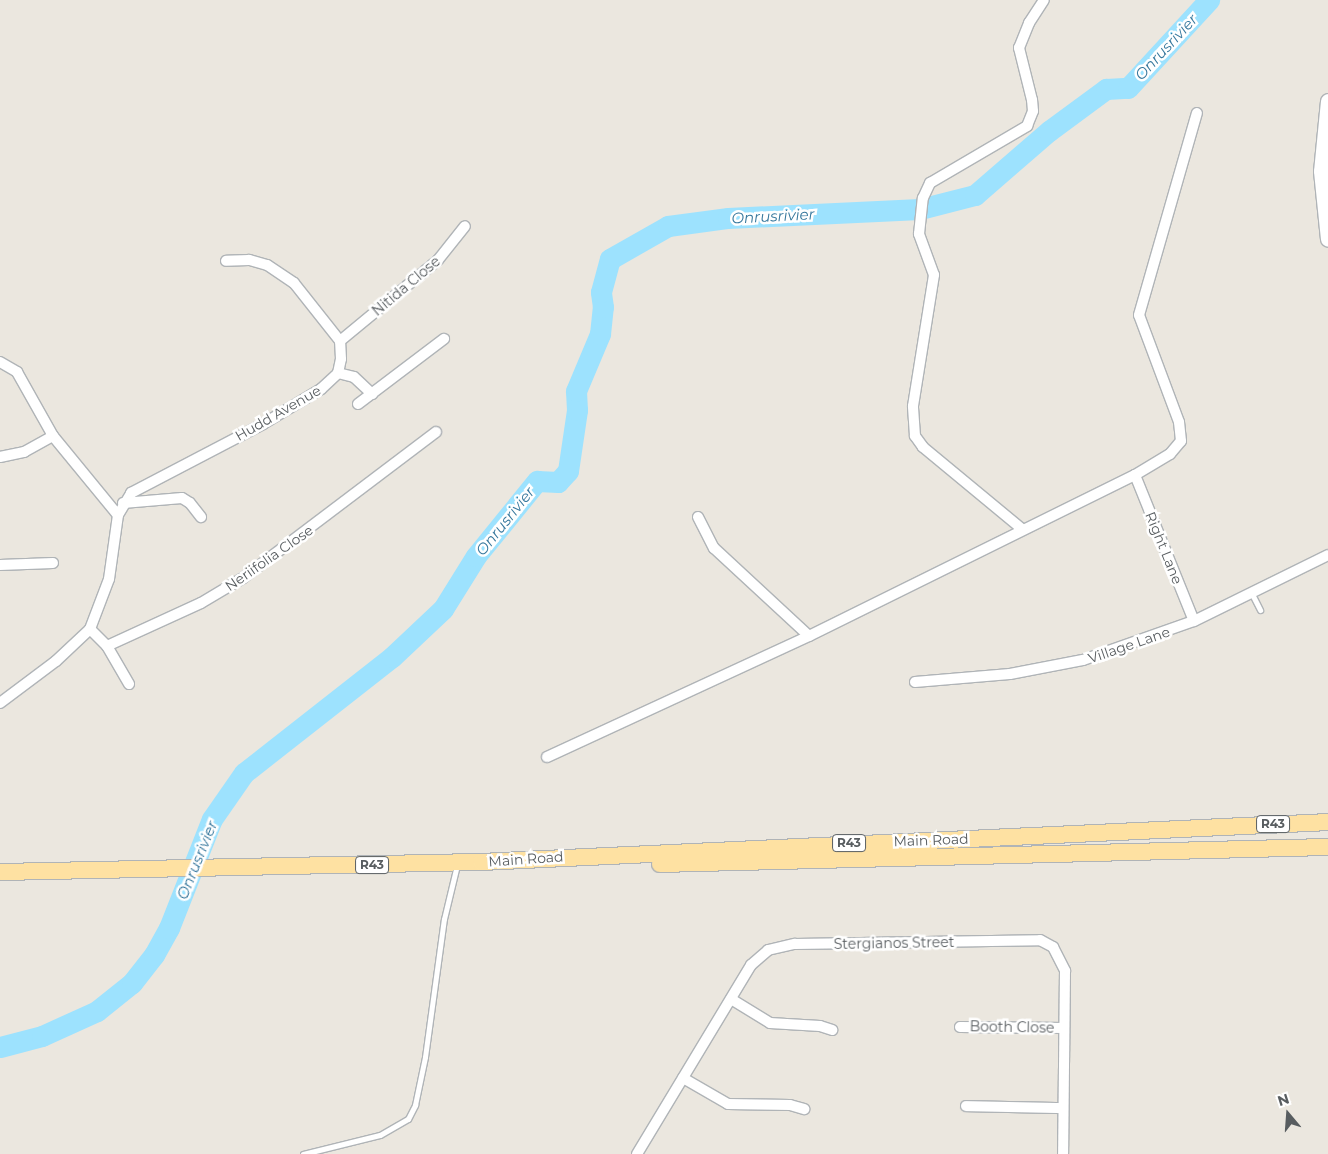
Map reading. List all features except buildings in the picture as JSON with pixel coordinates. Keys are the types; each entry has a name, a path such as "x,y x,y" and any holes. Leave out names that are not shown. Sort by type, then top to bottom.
{"main road":[{"path":"1328,101 1321,171 1328,239"},
{"name":"Main Road","path":"481,862 1328,822"},
{"name":"Main Road","path":"481,862 508,867 555,867 1328,847"},
{"name":"R43","path":"0,872 481,862"}],"street":[{"path":"1022,529 923,447 915,436 913,406 934,275 921,240 921,218 925,190 936,178 993,150 1028,126 1033,112 1032,100 1020,48 1029,23 1044,0"},
{"path":"547,757 809,636 1022,529 1135,475 1170,454 1181,441 1179,422 1139,315 1197,113"},
{"name":"Nitida Close","path":"340,341 438,260 465,226"},
{"path":"226,261 249,260 280,272 308,298 340,341 341,359 338,373 354,377 372,394"},
{"path":"358,404 444,339"},
{"path":"0,362 17,372 53,436 118,515"},
{"name":"Hudd Avenue","path":"90,629 103,601 109,579 118,515 123,503 142,485 304,400 338,373"},
{"name":"Neriifolia Close","path":"107,646 201,602 243,578 436,432"},
{"path":"0,457 24,452 53,436"},
{"name":"Right Lane","path":"1135,475 1194,621"},
{"path":"123,503 182,498 190,503 201,517"},
{"path":"698,517 714,548 809,636"},
{"name":"Village Lane","path":"915,682 1048,668 1083,660 1194,621 1328,555"},
{"path":"0,565 54,563"},
{"path":"0,702 56,661 90,629 107,646 129,684"},
{"name":"Stergianos Street","path":"637,1154 730,999 756,959 768,950 786,945 1040,940 1052,947 1064,967 1063,1154"},
{"path":"730,999 770,1024 832,1030"},
{"name":"Booth Close","path":"960,1026 1064,1028"},
{"path":"683,1078 728,1104 790,1105 804,1109"},
{"path":"966,1106 1064,1108"}],"lane":[{"path":"1252,594 1260,610"},
{"path":"302,1154 380,1135 408,1119 415,1105 425,1057 444,919 457,862"}],"waterway":[{"name":"Onrusrivier","path":"0,1047 42,1036 97,1011 132,983 154,955 169,928 212,819 244,773 392,657 443,609 476,556 537,481 558,482 568,471 577,410 576,391 600,334 603,307 601,292 610,259 668,226 728,218 920,209 975,195 1049,131 1106,89 1128,88 1209,0"}]}
